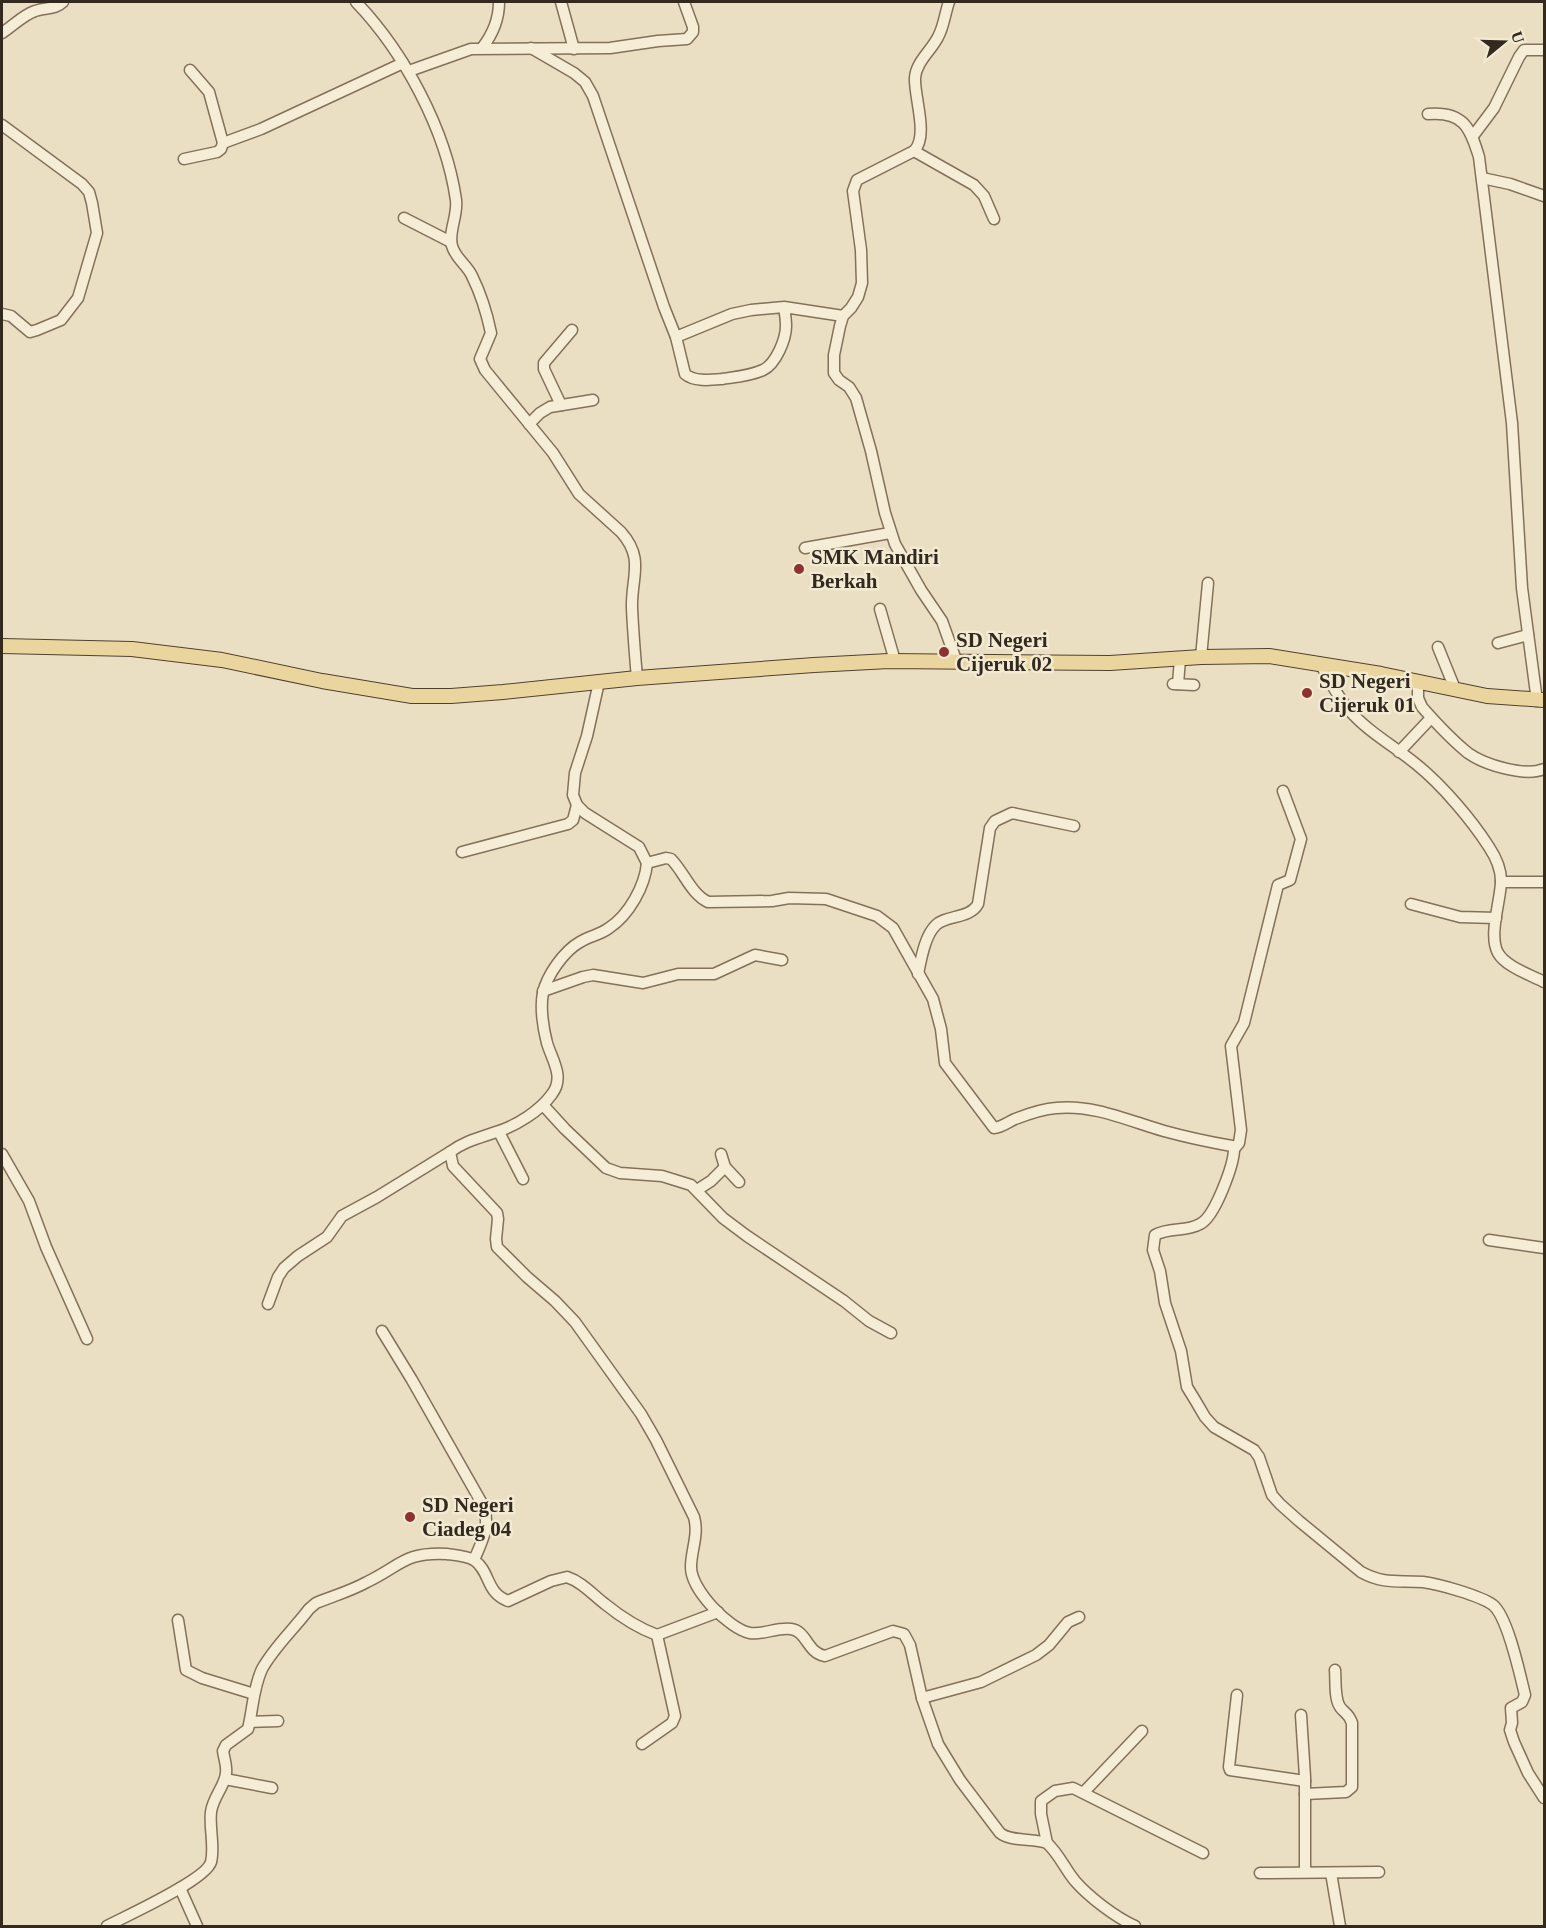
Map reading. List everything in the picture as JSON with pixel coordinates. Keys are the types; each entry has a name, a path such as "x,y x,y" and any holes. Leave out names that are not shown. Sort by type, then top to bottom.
{"main road":[{"path":"2,646 132,649 222,660 401,695 451,696 636,678 814,665 956,660 1110,663 1201,657 1269,656 1320,663 1487,696 1541,701"}],"street":[{"path":"2,33 36,11 58,7 63,2"},
{"path":"356,2 380,28 406,67 437,133 452,181 457,208 451,242 456,256 468,269 475,282 491,331 480,359 485,370 534,419 579,494 621,532 633,551 636,570 632,604 636,678"},
{"path":"482,48 490,37 499,11 499,2"},
{"path":"561,2 574,49"},
{"path":"223,144 406,67 471,49 610,48 658,40 687,39 692,35 693,27 684,2"},
{"path":"949,2 939,36 920,63 915,75 920,138 918,146 876,168 854,184 861,283 858,297 843,316 834,355 834,373 849,387 856,398 890,533 900,556 942,621 956,660"},
{"path":"531,48 574,73 585,82 593,96 663,307 676,337 685,374 689,378 711,380 743,376 765,370 772,363 782,342 786,328 784,307"},
{"path":"1473,136 1494,108 1524,50 1545,51"},
{"path":"184,159 217,152 223,144 209,92 190,70"},
{"path":"1428,114 1449,114 1463,122 1473,136 1479,157 1512,423 1521,581 1528,635 1541,701"},
{"path":"2,125 82,184 92,202 98,233 78,298 61,320 30,332 11,316 2,314"},
{"path":"914,150 974,185 984,196 994,219"},
{"path":"1482,178 1545,196"},
{"path":"404,218 451,242"},
{"path":"676,337 732,314 784,307 843,316"},
{"path":"561,405 544,369 544,363 572,330"},
{"path":"534,419 550,407 593,400"},
{"path":"805,548 890,533"},
{"path":"1201,657 1208,583"},
{"path":"880,609 895,662"},
{"path":"1498,643 1528,635"},
{"path":"1438,647 1455,689"},
{"path":"1180,658 1174,684 1194,685"},
{"path":"1320,663 1348,709 1378,737 1424,771 1463,811 1493,855 1500,872 1496,924 1496,943 1499,954 1506,961 1545,982"},
{"path":"268,1304 278,1277 284,1268 327,1237 342,1216 470,1140 509,1127 543,1105 558,1085 558,1074 547,1042 543,991 552,972 572,947 610,928 624,914 644,881 648,863 639,847 601,825 577,805 573,795 573,783 587,736 599,682"},
{"path":"1418,683 1419,702 1431,718 1478,759 1522,772 1545,769"},
{"path":"1398,752 1431,718"},
{"path":"1283,791 1300,838 1299,848 1290,880 1278,885 1244,1023 1231,1043 1241,1130 1239,1143 1234,1149 1231,1167 1213,1209 1204,1222 1192,1227 1155,1234 1153,1250 1162,1280 1165,1303 1184,1362 1187,1387 1205,1417 1214,1427 1254,1450 1259,1457 1272,1495 1299,1521 1371,1578 1436,1585 1481,1599 1493,1605 1500,1613 1525,1695 1522,1702 1511,1708 1510,1730 1522,1763 1545,1798"},
{"path":"462,852 568,824 573,820 577,805"},
{"path":"918,974 927,940 936,924 973,911 978,904 990,828 994,821 1012,813 1074,826"},
{"path":"648,863 666,858 671,859 696,893 708,902 772,901 789,898 826,899 877,916 893,928 933,999 938,1015 945,1063 994,1128 1048,1109 1087,1109 1232,1146 1234,1149"},
{"path":"1501,882 1545,882"},
{"path":"1411,904 1496,924"},
{"path":"543,991 593,975 643,983 678,974 714,974 755,955 782,960"},
{"path":"543,1105 606,1168 620,1173 662,1176 686,1183 697,1190 723,1218 755,1242 850,1305 869,1321 891,1332"},
{"path":"499,1132 523,1179"},
{"path":"450,1152 453,1166 497,1213 498,1247 575,1322 649,1427 694,1517 696,1539 691,1566 694,1582 705,1598 740,1630 762,1633 777,1629 792,1629 798,1631 811,1650 819,1655 825,1656 893,1631 904,1634 910,1645 932,1730 946,1760 1000,1833 1009,1838 1047,1843"},
{"path":"2,1154 29,1201 46,1247 87,1339"},
{"path":"721,1154 725,1167 739,1182"},
{"path":"697,1190 711,1181 725,1167"},
{"path":"1489,1240 1545,1248"},
{"path":"382,1331 484,1508 486,1532 474,1560"},
{"path":"107,1926 203,1874 212,1861 211,1810 213,1801 225,1779 226,1764 222,1751 233,1739 248,1729 254,1694 262,1670 316,1603 365,1584 416,1555 451,1555 474,1560 481,1567 498,1597 508,1601 551,1581 567,1577 582,1585 641,1629 657,1635 718,1612"},
{"path":"922,1698 981,1682 1036,1655 1049,1645 1068,1622 1079,1617"},
{"path":"178,1620 186,1670 202,1678 254,1694"},
{"path":"642,1744 672,1723 675,1716 657,1635"},
{"path":"1305,1794 1346,1792 1352,1786 1352,1723 1348,1714 1338,1703 1335,1670"},
{"path":"1237,1695 1230,1770 1305,1781"},
{"path":"1301,1715 1305,1781 1305,1872"},
{"path":"250,1722 278,1720"},
{"path":"1084,1792 1142,1731"},
{"path":"225,1779 272,1788"},
{"path":"1134,1926 1123,1921 1087,1893 1047,1843 1041,1814 1041,1801 1055,1791 1073,1788 1203,1853"},
{"path":"1260,1873 1379,1872"},
{"path":"1331,1873 1340,1926"},
{"path":"180,1888 197,1926"}],"place":[{"name":"SMK Mandiri Berkah","path":"799,569"},
{"name":"SD Negeri Cijeruk 02","path":"944,652"},
{"name":"SD Negeri Cijeruk 01","path":"1307,693"},
{"name":"SD Negeri Ciadeg 04","path":"410,1517"}]}
